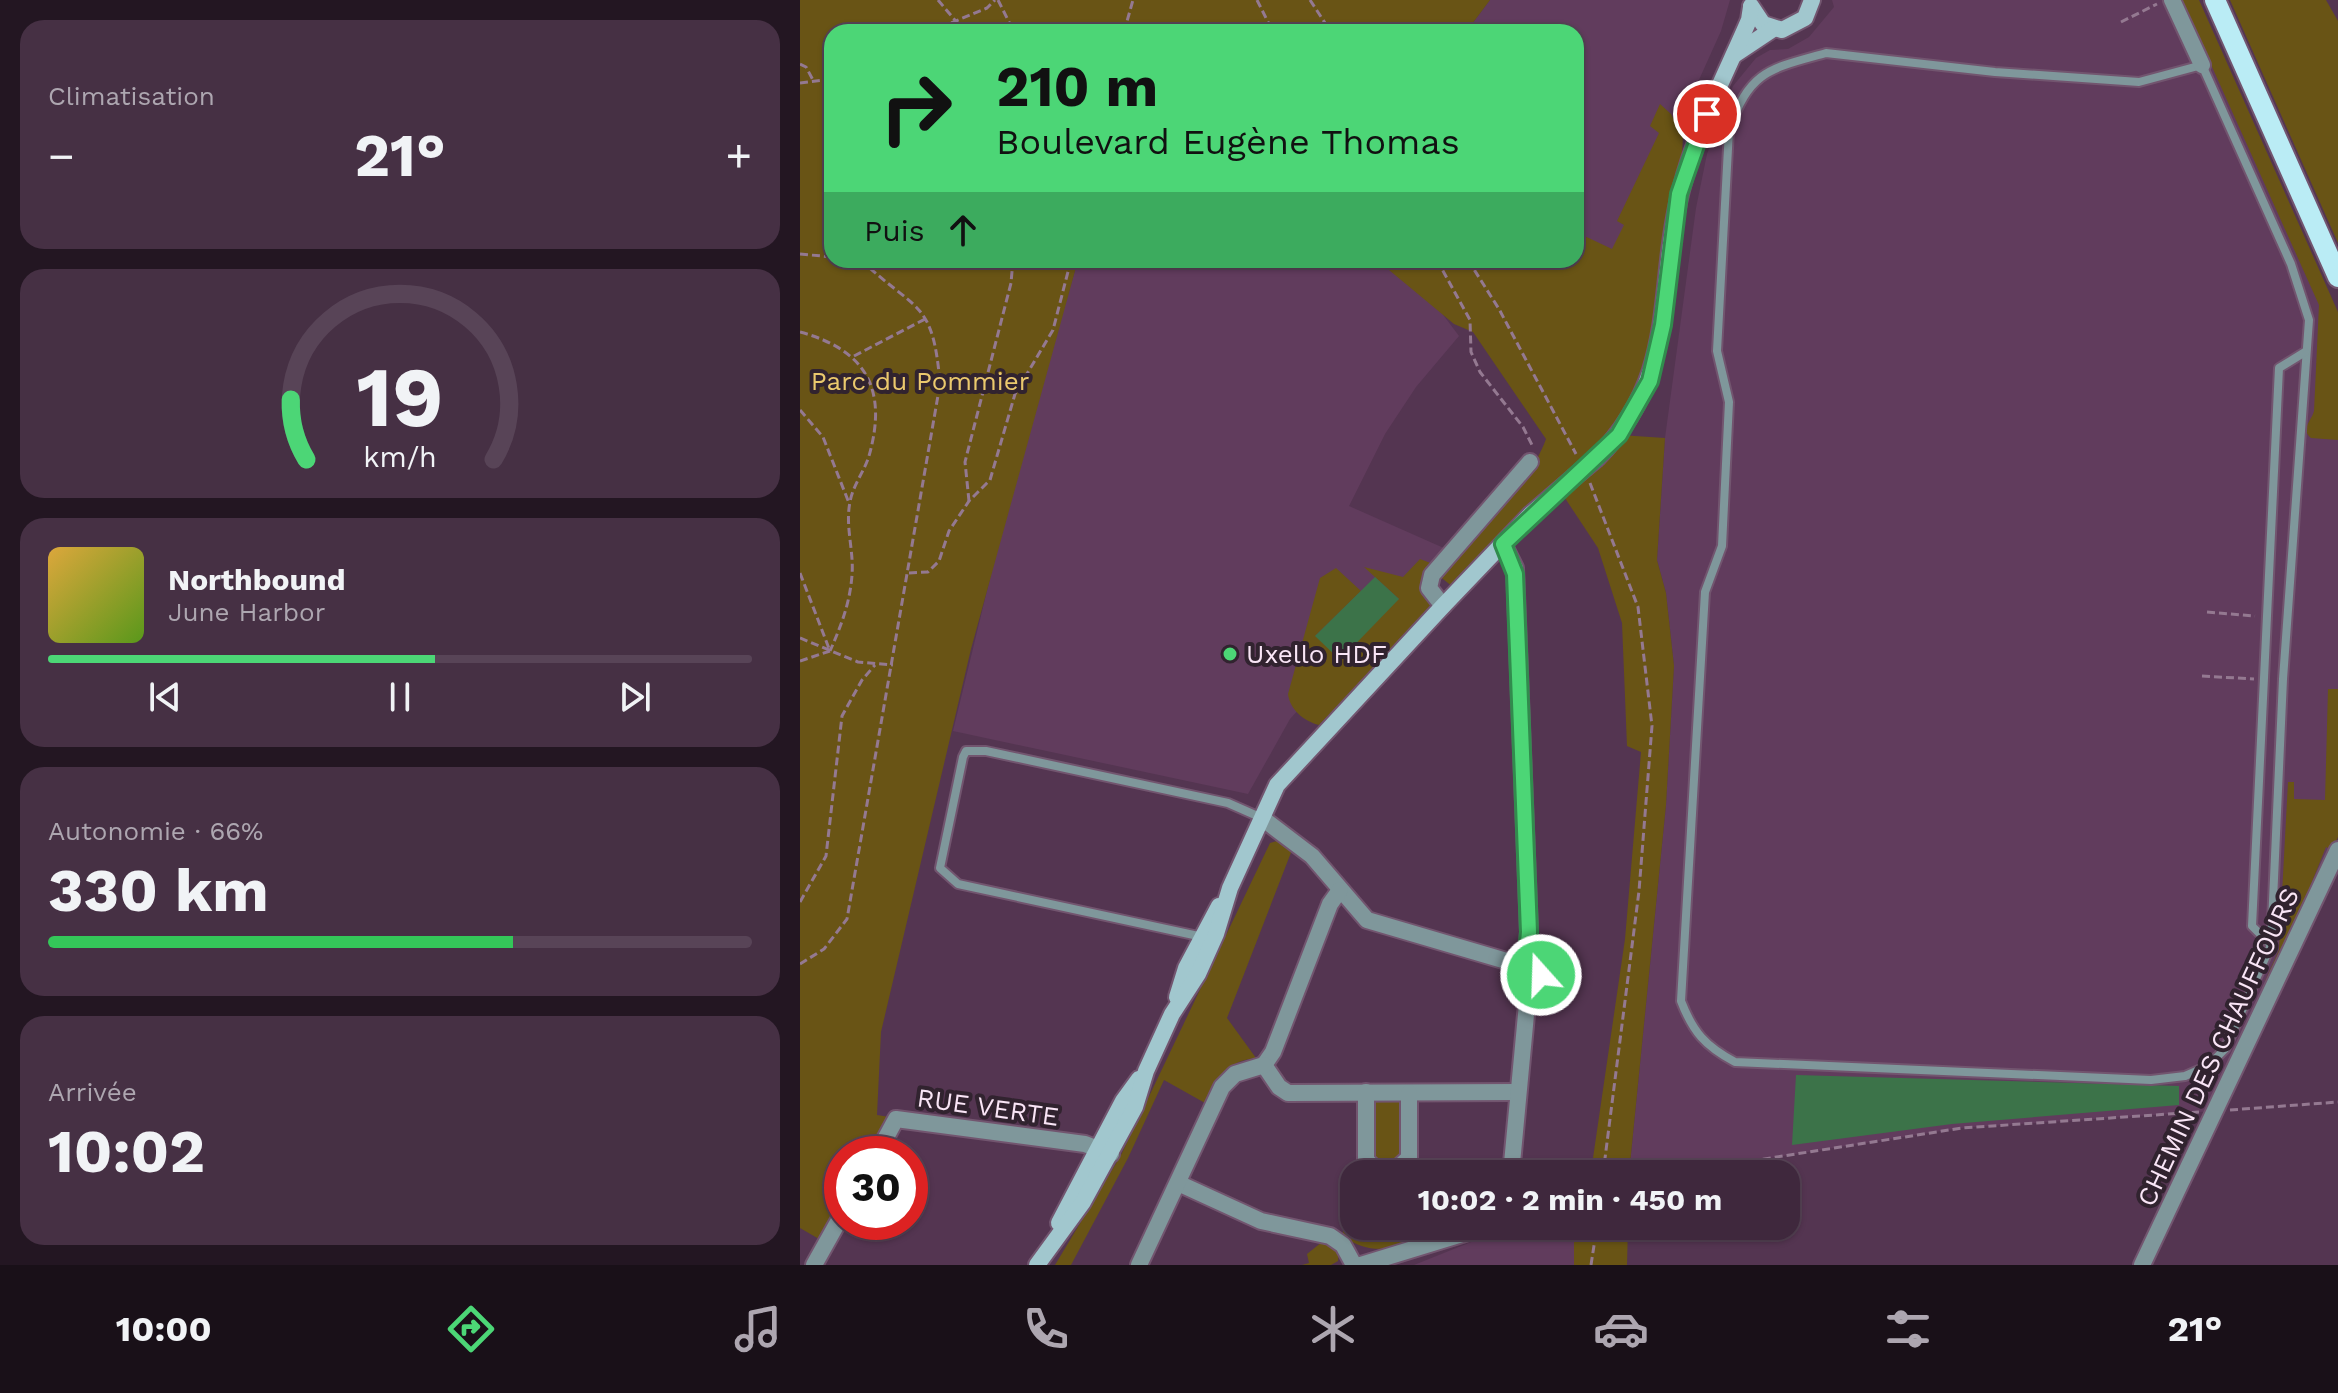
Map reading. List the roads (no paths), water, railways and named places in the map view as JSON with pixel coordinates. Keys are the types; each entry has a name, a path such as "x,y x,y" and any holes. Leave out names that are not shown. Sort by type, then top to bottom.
{"main road":[{"path":"2215,0 2338,277"},
{"path":"1733,56 1773,29 1799,25 1814,1"},
{"path":"1750,4 1755,17 1773,29"},
{"path":"1037,1265 1047,1250 1072,1193 1105,1151 1123,1101 1146,1071 1172,1014 1186,968 1207,938 1277,785 1293,764 1503,544 1619,435 1650,381 1663,325 1679,194 1690,153 1733,56 1750,4"}],"street":[{"path":"2169,0 2202,65"},
{"path":"1443,606 1429,588 1432,575 1530,462"},
{"path":"1503,544 1515,574 1529,932 1523,960 1533,983 1512,1160"},
{"path":"1262,818 1312,856 1373,923 1523,960"},
{"name":"CHEMIN DES CHAUFFOURS","path":"2142,1265 2338,850"},
{"path":"1139,1265 1226,1081 1240,1072 1264,1065 1273,1052 1330,904 1340,890"},
{"path":"1264,1065 1285,1092 1518,1092"},
{"path":"1366,1092 1366,1160 1374,1168 1398,1168 1409,1158 1409,1093"},
{"name":"RUE VERTE","path":"887,1136 896,1119 1105,1151"},
{"path":"1178,1183 1261,1221 1330,1236 1343,1245 1354,1265"},
{"path":"814,1265 828,1240"},
{"path":"1361,1265 1442,1240"}],"lane":[{"path":"1826,53 1995,72 2139,82 2202,65 2291,264 2309,320 2283,679 2271,945 2225,1049 2208,1066 2185,1076 2151,1080 1735,1062 1710,1049 1692,1030 1681,1001 1705,592 1722,546 1729,402 1717,351 1729,130 1738,105 1753,83 1769,69 1826,53"},
{"path":"2271,945 2252,926 2279,368 2305,352"},
{"path":"1207,938 958,884 950,879 940,868 963,757 966,751 986,751 1228,803 1262,818"}],"place":[{"name":"Uxello HDF","path":"1230,654"}],"park label":[{"name":"Parc du Pommier","path":"920,381"}]}
